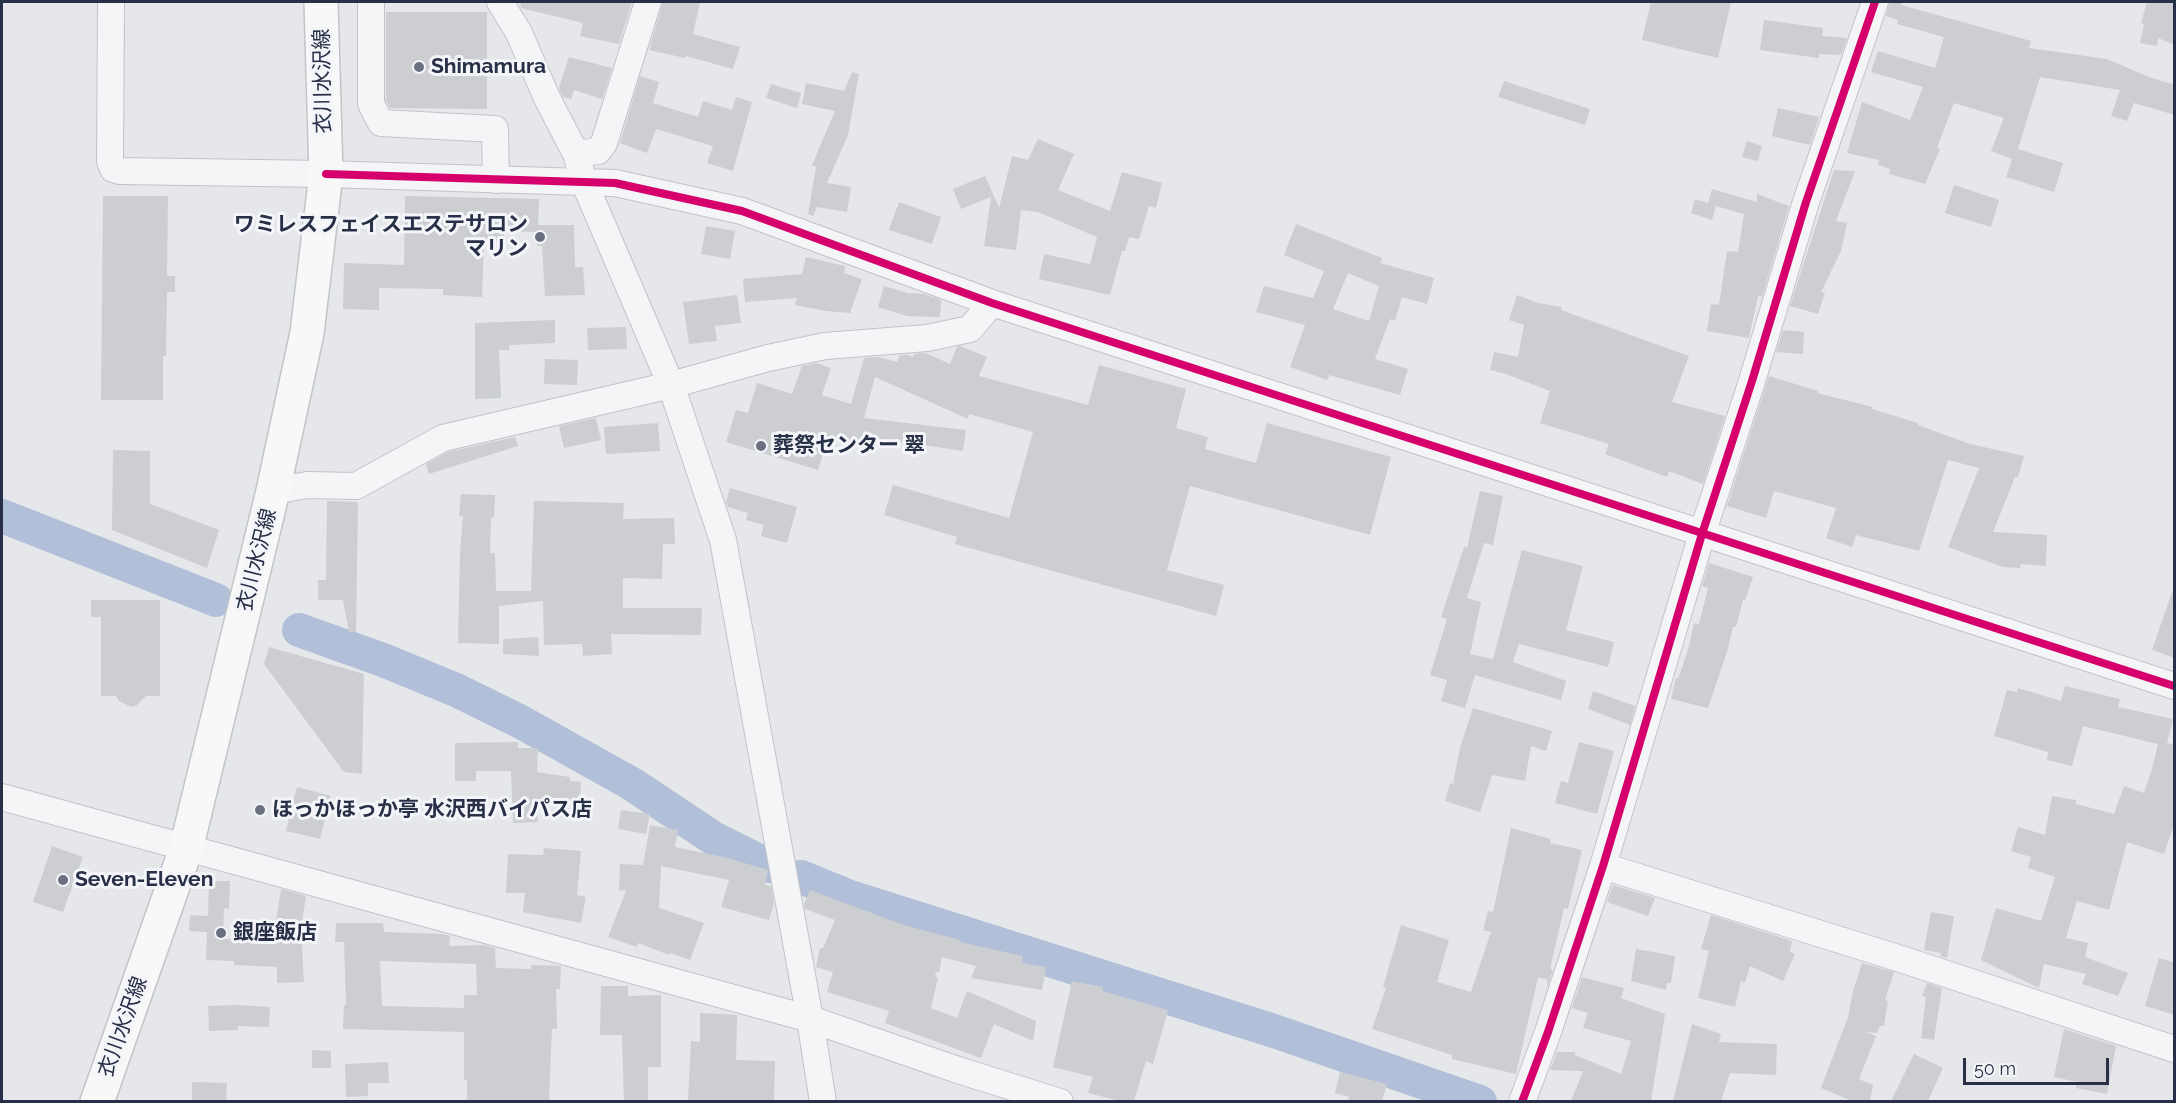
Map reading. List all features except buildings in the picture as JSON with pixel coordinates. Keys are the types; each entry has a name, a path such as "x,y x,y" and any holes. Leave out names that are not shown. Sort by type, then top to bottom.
{"main road":[{"name":"衣川水沢線","path":"97,1101 186,849 273,491 307,333 326,174 321,2"}],"street":[{"path":"111,2 110,161 113,169 120,171 326,174 615,183 742,211 992,303 2175,686"},
{"path":"371,2 370,104 381,123 495,129 496,180"},
{"path":"500,2 519,33 547,98 576,154 584,182 671,385 723,540 823,1101"},
{"path":"576,154 598,151 604,143 648,2"},
{"path":"1522,1101 1548,1032 1603,866 1702,534 1752,381 1806,202 1875,2"},
{"path":"273,491 307,485 356,486 443,438 671,385 768,358 825,346 927,338 970,329 992,303"},
{"path":"2,797 810,1019 958,1070 1060,1101"},
{"path":"1603,866 1901,959 2175,1049"}],"waterway":[{"path":"2,516 216,600"},
{"path":"299,630 383,660 456,690 521,722 632,784 713,838 769,866"},
{"path":"801,877 850,897 1274,1031 1480,1102"}],"cycle path":[{"path":"1522,1102 1548,1032 1603,866 1702,534 1752,381 1806,202 1875,2"},
{"path":"326,174 615,183 742,211 992,303 2174,686"}],"place":[{"name":"Shimamura","path":"419,67"},
{"name":"ワミレスフェイスエステサロン マリン","path":"540,237"},
{"name":"葬祭センター 翠","path":"761,446"},
{"name":"ほっかほっか亭 水沢西バイパス店","path":"260,810"},
{"name":"Seven-Eleven","path":"63,880"},
{"name":"銀座飯店","path":"221,933"}]}
